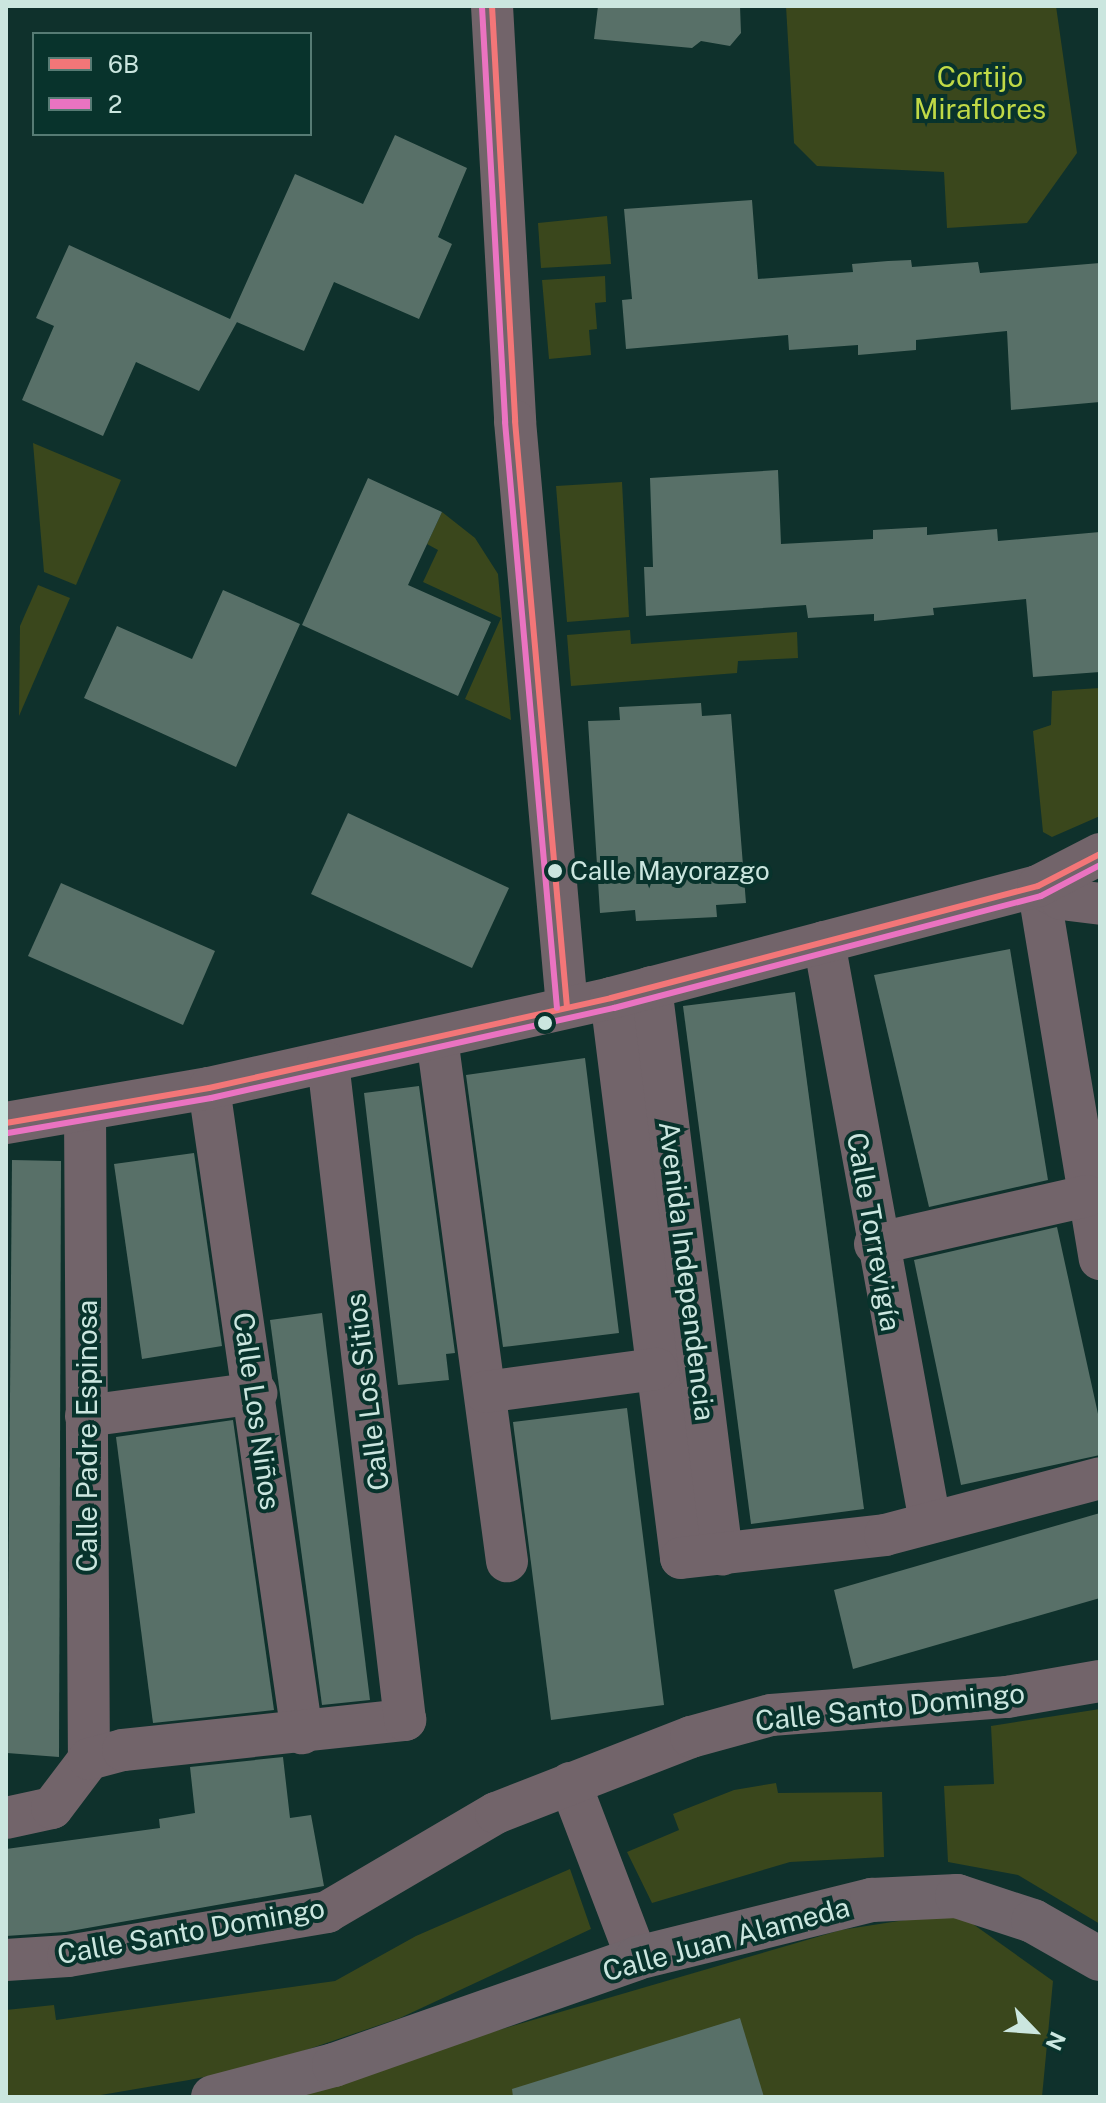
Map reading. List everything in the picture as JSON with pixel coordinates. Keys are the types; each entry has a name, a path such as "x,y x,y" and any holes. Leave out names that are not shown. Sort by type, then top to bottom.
{"street":[{"path":"492,6 515,421 567,1007"},
{"path":"6,1123 85,1112 209,1088 611,998 1038,886 1100,854"},
{"path":"1038,886 1061,899 1100,904"},
{"path":"1038,886 1087,1196 1100,1259"},
{"name":"Calle Torrevigía","path":"824,942 875,1244 930,1522"},
{"name":"Avenida Independencia","path":"611,998 681,1558 722,1555 651,987"},
{"path":"437,1038 507,1561"},
{"name":"Calle Los Sitios","path":"302,1733 405,1720 328,1063"},
{"name":"Calle Los Niños","path":"209,1088 256,1393 302,1733"},
{"name":"Calle Padre Espinosa","path":"85,1112 89,1759"},
{"path":"875,1244 1087,1196"},
{"path":"485,1392 656,1369"},
{"path":"86,1416 256,1393"},
{"path":"722,1555 885,1535 1100,1478"},
{"name":"Calle Santo Domingo","path":"6,1960 68,1956 327,1912 496,1813 691,1737 771,1715 1007,1697 1100,1681"},
{"path":"6,1818 52,1808 89,1759 302,1733"},
{"path":"570,1783 637,1958"},
{"name":"Calle Juan Alameda","path":"213,2097 334,2065 637,1958 872,1900 957,1896 1033,1921 1100,1959"}],"green space":[{"name":"Cortijo Miraflores","path":"786,6 1056,6 1077,153 1027,223 947,228 944,172 817,166 794,143"},
{"path":"607,216 611,264 541,268 538,223"},
{"path":"605,276 606,302 595,303 597,329 589,330 591,355 549,359 542,280"},
{"path":"33,443 121,480 76,585 44,572"},
{"path":"622,482 629,617 567,622 556,486"},
{"path":"442,512 475,538 498,574 511,720 465,699 501,618 423,582 438,550 427,544"},
{"path":"38,585 70,598 19,716 20,626"},
{"path":"630,630 631,644 797,632 798,658 738,661 737,673 571,686 567,635"},
{"path":"1100,688 1100,816 1052,837 1043,832 1033,731 1051,725 1052,691"},
{"path":"1100,1709 1100,1924 1018,1875 948,1862 944,1786 994,1784 991,1726"},
{"path":"776,1783 778,1793 882,1792 884,1857 790,1862 652,1903 627,1852 679,1830 673,1814 734,1790"},
{"path":"570,1869 591,1929 400,2018 259,2066 89,2097 6,2097 6,2010 54,2005 56,2020 335,1981 416,1936"},
{"path":"956,1912 1053,1981 1042,2097 269,2097 841,1930"}],"building":[{"path":"598,6 740,6 741,33 730,46 701,41 692,48 594,39"},
{"path":"395,135 467,168 438,237 452,244 419,319 334,282 304,351 237,322 199,391 136,362 103,436 22,400 54,326 36,318 69,245 230,319 295,174 363,204"},
{"path":"752,200 758,279 853,272 852,264 888,261 911,260 912,267 978,262 980,273 1100,263 1100,402 1011,410 1007,331 916,340 916,350 858,355 858,345 789,350 788,335 626,349 622,300 632,299 624,209"},
{"path":"778,470 781,544 873,539 873,530 927,527 927,535 997,529 998,541 1100,532 1100,672 1033,677 1026,599 933,608 934,615 874,621 874,614 808,618 806,605 646,616 644,567 653,567 650,478"},
{"path":"368,478 442,512 408,585 491,622 458,696 302,625"},
{"path":"223,590 300,624 236,767 84,698 117,626 192,659"},
{"path":"701,703 702,716 731,714 746,903 716,905 717,917 636,921 635,910 600,913 588,721 620,720 619,707"},
{"path":"348,813 509,888 472,968 311,894"},
{"path":"61,883 215,951 183,1025 28,956"},
{"path":"1010,949 1048,1180 929,1207 874,975"},
{"path":"795,992 864,1509 751,1524 683,1006"},
{"path":"585,1058 619,1333 503,1347 466,1075"},
{"path":"419,1086 455,1353 446,1354 449,1380 398,1385 364,1093"},
{"path":"194,1153 222,1346 142,1359 114,1164"},
{"path":"12,1160 61,1161 59,1757 7,1753"},
{"path":"1057,1227 1100,1423 1100,1455 961,1485 914,1260"},
{"path":"322,1313 370,1700 322,1705 270,1320"},
{"path":"627,1408 664,1705 551,1720 513,1422"},
{"path":"233,1420 274,1710 153,1723 116,1437"},
{"path":"1100,1513 1100,1598 853,1669 834,1590"},
{"path":"283,1757 290,1818 311,1815 324,1886 65,1932 6,1936 6,1849 160,1828 159,1819 195,1813 190,1767"},
{"path":"740,2018 764,2097 513,2097 512,2089"}],"transit line":[{"name":"6B","path":"492,6 515,421 567,1007"},
{"name":"2","path":"482,7 505,422 557,1008"},
{"name":"6B","path":"6,1123 209,1088 611,998 1038,886 1100,854"},
{"name":"2","path":"8,1133 211,1098 614,1008 1041,896 1100,865"}],"place":[{"name":"Calle Mayorazgo","path":"555,871"}]}
